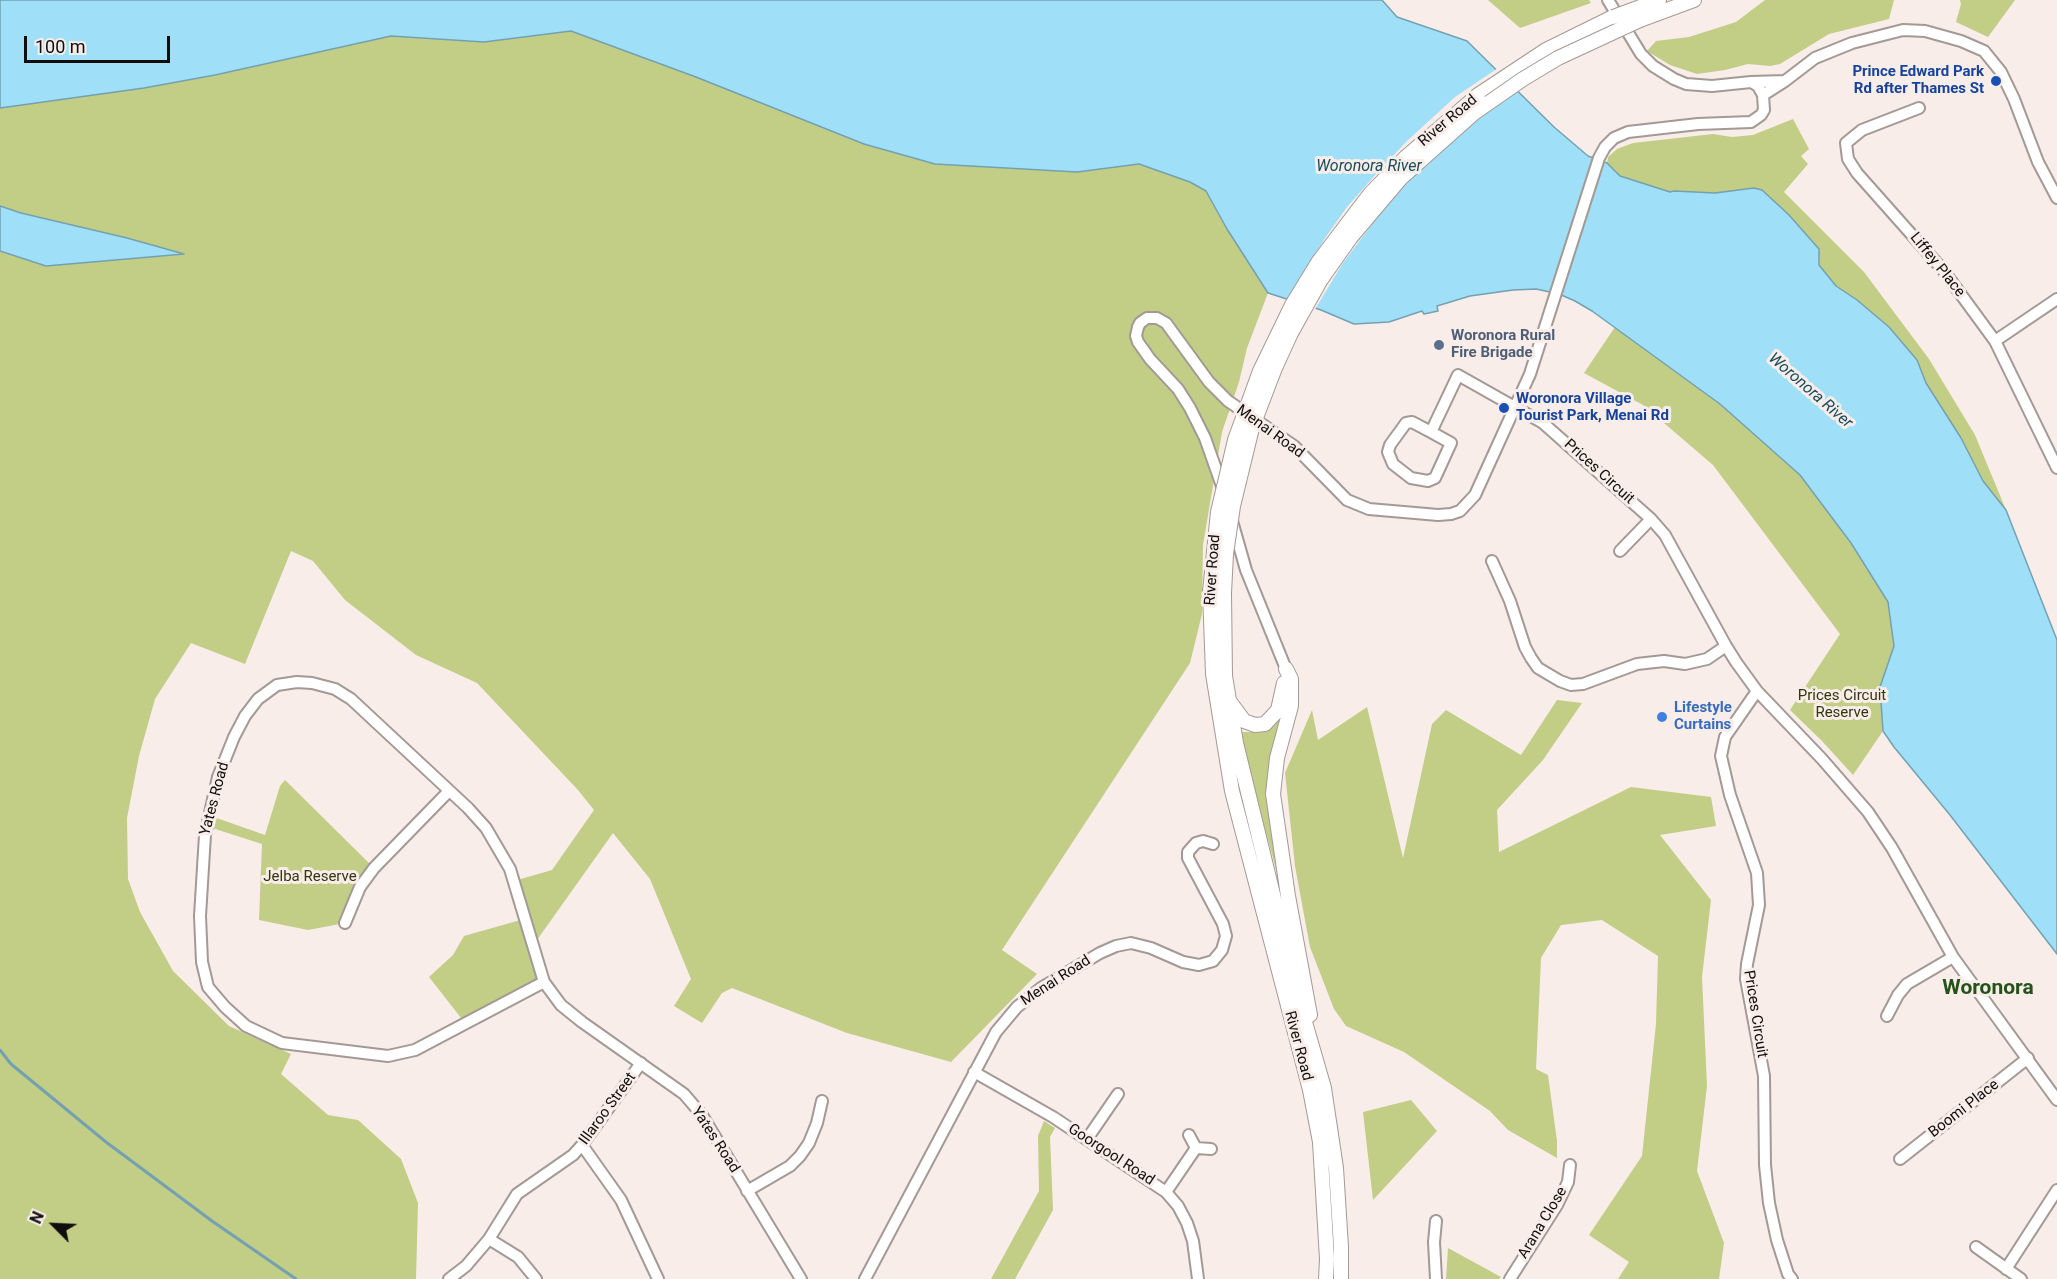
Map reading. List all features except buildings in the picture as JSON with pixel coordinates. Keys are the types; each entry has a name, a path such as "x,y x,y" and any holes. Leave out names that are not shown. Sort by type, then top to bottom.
{"main road":[{"name":"River Road","path":"1326,1279 1327,1259 1320,1142 1310,1090 1232,791 1213,674 1218,512 1231,457 1243,415 1273,343 1319,261 1370,194 1406,157 1456,113 1502,78 1537,56 1613,17 1659,0"},
{"name":"River Road","path":"1341,1279 1336,1168 1324,1088 1300,1005 1236,743 1228,698 1217,593 1233,506 1252,428 1275,368 1320,281 1351,237 1401,178 1474,113 1523,79 1634,9 1694,0"},
{"path":"1228,698 1244,721 1256,725 1265,723 1278,710 1286,669"},
{"path":"1286,669 1291,679 1291,706 1277,758 1273,794 1288,896 1308,999 1312,1042"}],"street":[{"path":"1608,0 1641,54 1653,66 1674,79 1686,84 1703,86 1785,81"},
{"path":"1764,94 1815,58 1852,44 1903,30 1925,31 1977,47 1989,56 2006,81 2038,162 2057,198"},
{"path":"1764,110 1785,81"},
{"path":"1751,82 1758,86 1764,94 1764,110"},
{"name":"Liffey Place","path":"1919,108 1862,130 1846,143 1848,159 1857,173 1943,270 1995,341 2057,468"},
{"name":"Menai Road","path":"1286,669 1246,570 1218,471 1205,438 1179,389 1141,347 1136,336 1140,323 1152,318 1166,323 1209,382 1228,400 1294,446 1347,500 1369,509 1438,515 1461,511 1475,495 1530,374 1599,158 1605,147 1619,135 1698,124 1745,123 1756,120 1764,110"},
{"path":"1995,341 2057,299"},
{"name":"Prices Circuit","path":"1431,432 1458,375 1543,423 1651,519 1665,535 1726,646 1757,691 1822,759 1868,812 1892,848 1953,957 2057,1100"},
{"path":"1412,422 1431,432 1451,443 1435,478 1428,481 1411,478 1393,464 1388,452 1390,444 1406,423 1412,422"},
{"path":"1620,550 1651,519"},
{"path":"1492,561 1510,601 1524,647 1531,658 1538,668 1571,685 1583,684 1637,664 1664,661 1685,664 1707,659 1726,646"},
{"name":"Yates Road","path":"544,982 416,1050 388,1056 282,1043 246,1026 225,1007 208,987 202,962 200,916 206,821 218,777 234,736 258,699 277,686 297,682 312,682 335,689 351,699 468,808 486,828 510,869 544,982 561,1005 684,1094 702,1114 801,1279"},
{"name":"Prices Circuit","path":"1757,691 1725,737 1722,762 1730,795 1757,873 1759,905 1746,980 1764,1076 1769,1203 1777,1240 1788,1274 1792,1279"},
{"path":"345,923 360,887 374,868 449,791"},
{"name":"Menai Road","path":"865,1279 996,1032 1017,1007 1041,988 1116,946 1131,944 1150,948 1183,962 1199,965 1213,961 1222,950 1226,936 1223,924 1188,858 1188,852 1196,843 1203,841 1214,844"},
{"path":"1887,1016 1898,995 1907,984 1953,957"},
{"name":"Boomi Place","path":"1900,1159 2028,1058"},
{"name":"Illaroo Street","path":"449,1279 466,1266 489,1239 517,1194 573,1155 582,1145 641,1063"},
{"name":"Goorgool Road","path":"974,1072 1030,1103 1166,1192 1178,1206 1187,1223 1193,1241 1198,1279"},
{"path":"1087,1139 1118,1094"},
{"path":"747,1191 790,1166 801,1156 817,1123 822,1101"},
{"path":"1189,1135 1196,1148"},
{"path":"582,1145 621,1200 658,1279"},
{"path":"1196,1148 1211,1149"},
{"path":"1166,1192 1196,1148"},
{"name":"Arana Close","path":"1510,1279 1560,1200 1568,1182 1570,1165"},
{"path":"2006,1269 2057,1190"},
{"path":"1436,1221 1434,1242 1436,1279"},
{"path":"489,1239 519,1257 536,1279"},
{"path":"1976,1246 2021,1279"}],"green space":[{"path":"1488,0 1589,0 1591,3 1520,28"},
{"path":"1765,0 1894,0 1889,19 1829,34 1780,64 1770,66 1748,64 1697,74 1670,65 1647,51 1656,41 1689,37 1736,22"},
{"path":"1960,0 2015,0 1988,37 1956,22"},
{"path":"571,31 696,77 864,144 935,164 1077,172 1139,164 1190,182 1206,191 1268,293 1247,348 1239,382 1222,432 1203,545 1202,614 1190,663 1002,950 1037,974 951,1062 847,1033 732,988 722,993 702,1023 674,1006 691,979 650,879 613,833 532,947 544,982 465,1023 429,977 453,955 464,936 524,919 514,881 552,870 594,810 477,683 416,655 345,600 313,561 291,551 245,664 191,643 155,699 139,756 127,818 128,879 140,912 173,971 229,1026 291,1054 281,1074 328,1115 358,1120 401,1159 418,1203 416,1279 0,1279 0,251 46,266 182,254 0,206 0,108 144,88 215,75 391,36 484,42"},
{"path":"1793,119 1809,149 1801,156 1808,164 1784,192 1864,272 1929,359 1975,435 2006,510 1983,481 1961,438 1926,383 1917,360 1889,327 1836,286 1754,188 1715,193 1670,192 1620,176 1607,163 1608,157 1617,149 1633,143 1713,134 1732,137 1753,135"},
{"name":"Prices Circuit Reserve","path":"1615,327 1720,404 1800,475 1851,544 1888,602 1894,646 1880,687 1883,731 1853,775 1790,710 1840,634 1713,465 1643,405 1584,373"},
{"path":"1557,700 1582,703 1543,760 1497,810 1499,852 1631,787 1711,797 1716,826 1660,835 1711,900 1702,977 1707,1086 1697,1171 1724,1243 1719,1279 1618,1279 1629,1262 1589,1235 1642,1156 1656,1024 1658,956 1602,920 1561,925 1541,958 1536,1069 1548,1075 1557,1141 1557,1158 1508,1130 1490,1111 1404,1052 1346,1026 1334,1009 1310,947 1295,866 1285,773 1312,710 1318,740 1367,707 1403,858 1432,724 1446,710 1521,755"},
{"path":"1281,717 1270,764 1281,873 1277,873 1246,759 1242,732 1264,732"},
{"name":"Jelba Reserve","path":"285,780 374,868 345,923 308,930 259,920 262,844 206,826 208,815 265,835 280,786"},
{"path":"1411,1100 1437,1131 1373,1200 1363,1112"},
{"path":"1044,1121 1055,1128 1050,1137 1053,1210 1015,1279 991,1279 1039,1191 1038,1136"},
{"path":"1448,1248 1501,1277 1499,1279 1446,1279"}],"water":[{"name":"Woronora River","path":"0,0 1382,0 1397,17 1467,41 1554,127 1588,156 1607,163 1620,176 1670,192 1715,193 1754,188 1762,190 1789,215 1819,249 1819,265 1836,286 1889,327 1917,360 1926,383 1961,438 1983,481 2006,510 2057,640 2057,954 1883,731 1880,687 1894,646 1888,602 1851,543 1800,475 1720,404 1575,301 1559,294 1536,289 1513,290 1470,296 1437,306 1438,311 1424,314 1422,311 1389,322 1354,324 1321,310 1268,293 1206,191 1190,182 1139,164 1077,172 935,164 864,144 696,77 571,31 484,42 391,36 215,75 144,88 0,108"},
{"path":"0,206 184,254 46,266 0,251"}],"pier":[{"path":"1498,68 1519,88 1467,127 1425,163 1384,209 1343,263 1314,311 1286,302 1325,238 1347,207 1375,175 1407,141 1455,97"}],"waterway":[{"path":"0,1050 11,1064 106,1142 212,1221 296,1279"}],"place":[{"name":"Prince Edward Park Rd after Thames St","path":"1996,81"},
{"name":"Woronora Rural Fire Brigade","path":"1439,345"},
{"name":"Woronora Village Tourist Park, Menai Rd","path":"1504,408"},
{"name":"Lifestyle Curtains","path":"1662,717"}],"district":[{"name":"Woronora","path":"1988,989"}]}
